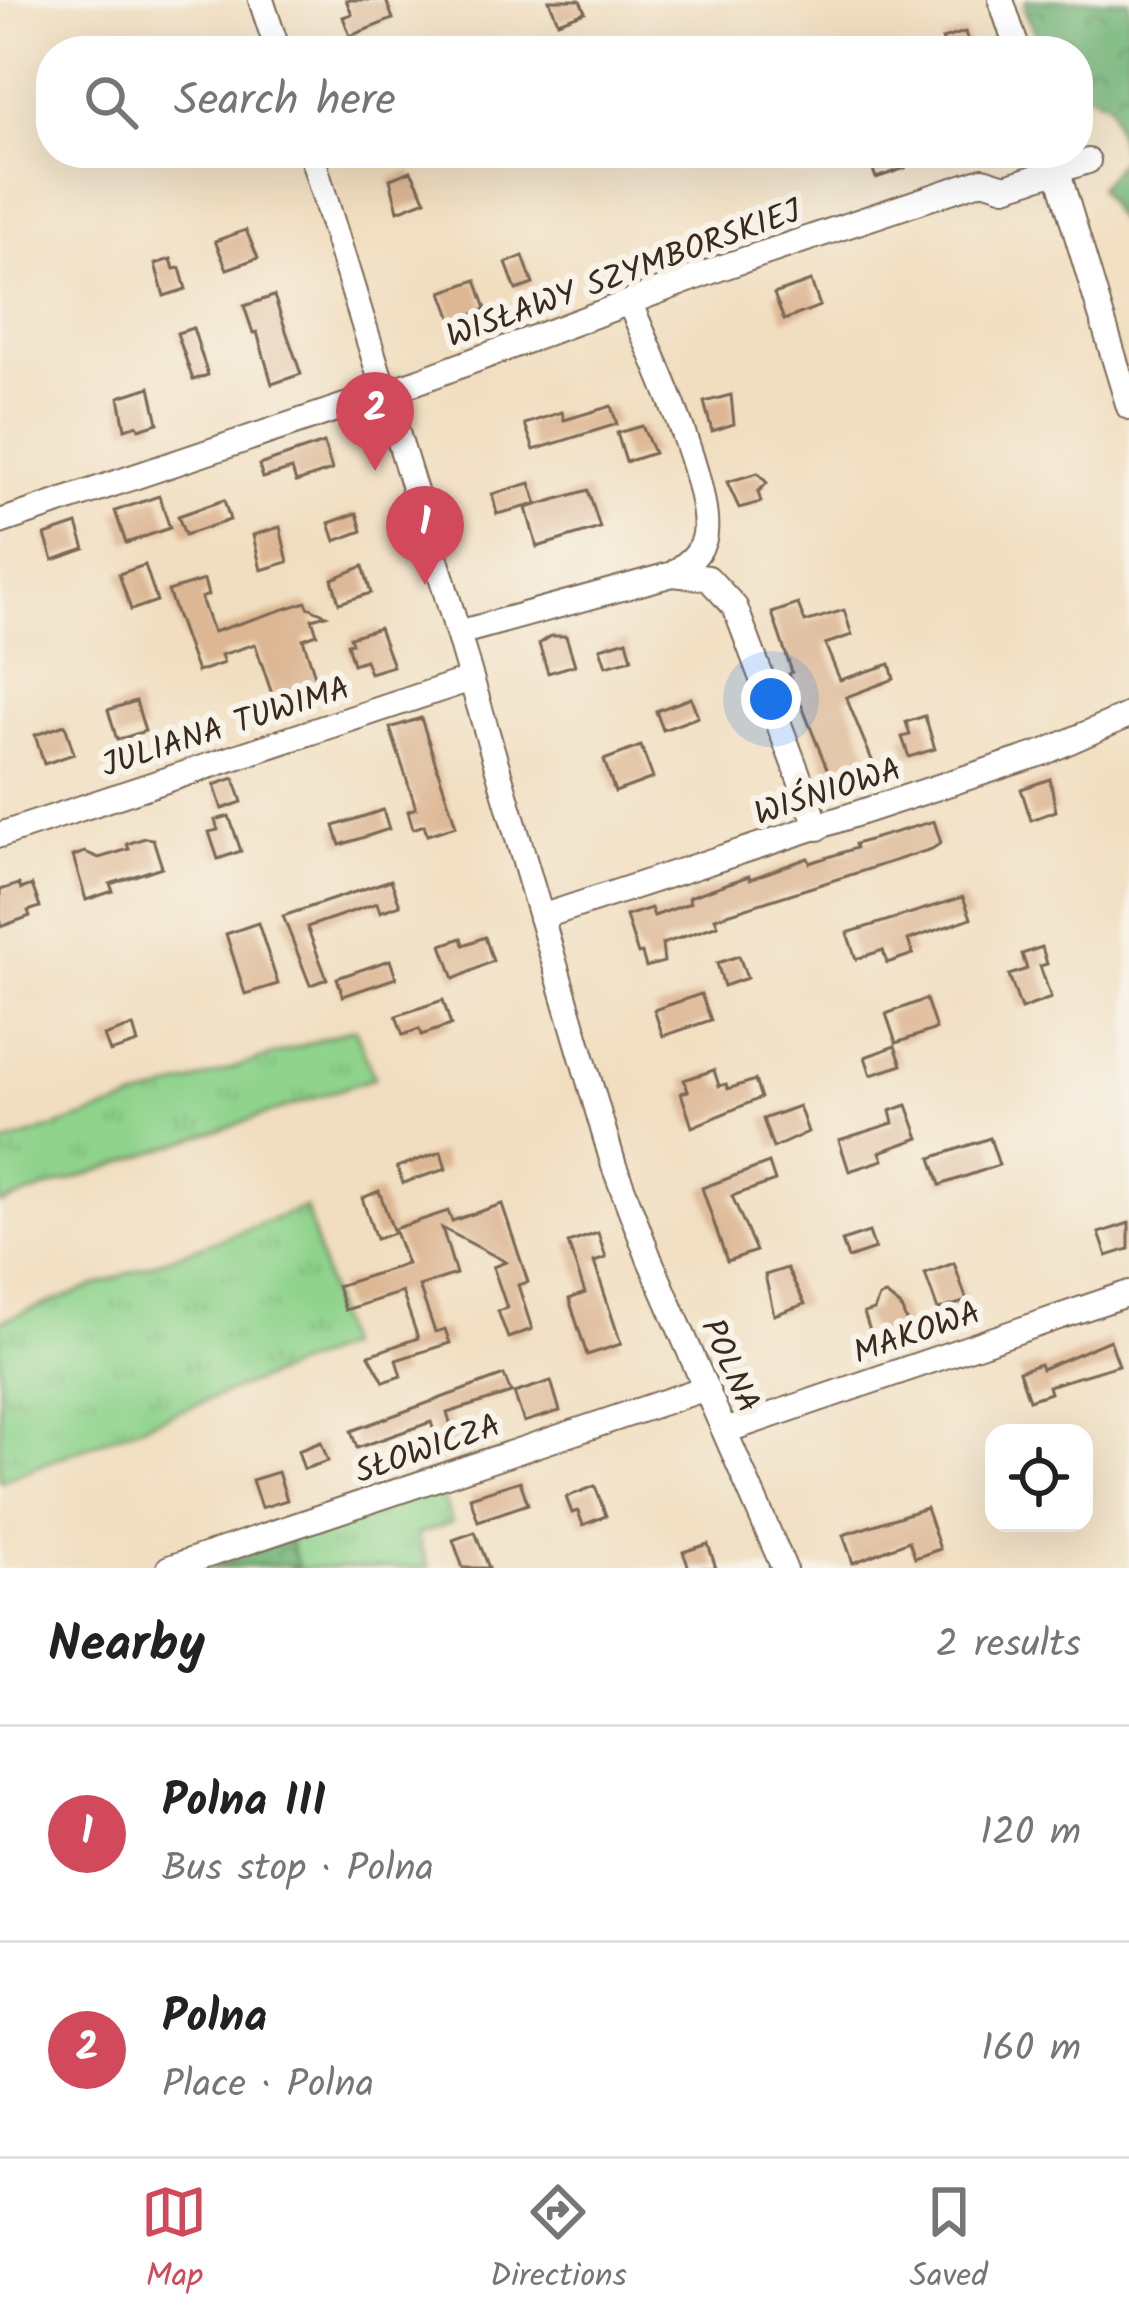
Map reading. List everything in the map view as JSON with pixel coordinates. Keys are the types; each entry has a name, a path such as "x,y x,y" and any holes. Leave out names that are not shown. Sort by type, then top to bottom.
{"street":[{"path":"261,0 273,36"},
{"path":"1001,0 1013,36"},
{"name":"POLNA","path":"316,168 619,1179 784,1568"},
{"name":"WISŁAWY SZYMBORSKIEJ","path":"0,522 385,392 723,267 983,180 1005,187 1042,168"},
{"path":"1056,168 1129,407"},
{"path":"630,304 677,415 704,516 701,547 673,574"},
{"path":"458,633 673,574 700,574 731,599 818,828"},
{"name":"JULIANA TUWIMA","path":"0,835 471,679"},
{"name":"WIŚNIOWA","path":"541,916 1059,748 1129,715"},
{"name":"MAKOWA","path":"725,1431 1129,1293"},
{"name":"SŁOWICZA","path":"169,1568 706,1388"}],"green space":[{"path":"1026,0 1129,0 1129,219 1118,220 1098,188 1124,157 1109,103 1093,96 1093,36 1038,36 1024,9"},
{"path":"355,1028 374,1078 0,1204 0,1145"},
{"path":"306,1207 344,1347 0,1481 0,1321"},
{"path":"438,1486 452,1522 417,1535 429,1568 289,1568 297,1565 289,1539"},
{"path":"289,1539 298,1565 209,1568"}],"building":[{"path":"346,0 386,0 393,19 350,36 343,17 352,14"},
{"path":"549,0 580,0 585,12 558,22"},
{"path":"872,168 905,168 876,178"},
{"path":"411,171 426,200 398,211 390,179"},
{"path":"246,230 258,258 227,269 215,241"},
{"path":"523,256 533,284 516,290 506,263"},
{"path":"171,259 174,269 180,268 186,289 164,296 155,264"},
{"path":"476,280 486,309 453,322 442,292"},
{"path":"811,281 820,306 784,320 774,294"},
{"path":"274,296 301,374 272,384 244,306"},
{"path":"193,328 208,375 193,380 177,333"},
{"path":"150,387 158,423 125,429 119,397"},
{"path":"731,395 734,424 712,431 704,402"},
{"path":"611,406 617,424 534,450 525,424 562,412 564,420"},
{"path":"642,426 654,453 626,462 617,433"},
{"path":"324,443 332,470 296,482 292,469 263,478 259,465"},
{"path":"758,473 767,483 758,492 761,502 739,508 727,482"},
{"path":"530,483 537,504 497,514 492,494"},
{"path":"588,490 600,528 537,547 526,508"},
{"path":"159,496 170,528 126,543 115,511"},
{"path":"224,500 230,520 185,535 178,516"},
{"path":"357,513 362,531 335,541 329,523"},
{"path":"77,524 85,549 53,560 45,535"},
{"path":"280,527 288,562 261,570 253,535"},
{"path":"145,565 157,601 131,610 119,574"},
{"path":"363,566 371,593 339,603 332,579"},
{"path":"204,580 208,595 201,598 213,632 306,602 326,615 312,619 317,634 303,639 320,691 276,706 255,644 221,655 224,663 197,672 168,591"},
{"path":"798,604 805,622 844,610 852,635 825,644 840,680 890,664 894,679 846,697 876,770 834,786 789,674 772,613"},
{"path":"379,628 393,666 370,673 365,660 353,664 347,644 352,643 350,637"},
{"path":"551,636 566,636 575,665 548,673 539,644"},
{"path":"627,640 632,659 606,666 600,648"},
{"path":"691,698 698,717 663,730 656,711"},
{"path":"136,701 145,731 117,740 108,710"},
{"path":"925,716 935,749 909,757 902,737 910,735 906,722"},
{"path":"421,718 456,826 427,835 424,825 413,829 408,811 416,808 390,728"},
{"path":"65,725 74,754 44,764 35,735"},
{"path":"641,746 653,778 615,792 604,760"},
{"path":"234,778 242,802 222,809 214,785"},
{"path":"1050,779 1056,811 1031,820 1021,789"},
{"path":"383,810 389,829 340,845 334,826"},
{"path":"229,816 241,851 218,859 209,832 218,830 215,820"},
{"path":"934,821 941,843 932,849 715,918 718,925 662,944 664,962 646,967 642,953 638,954 626,916 651,908 654,916 690,903 689,897 749,876 808,858 810,863"},
{"path":"153,839 162,867 110,884 113,891 86,900 73,856 85,852 99,858 129,849 127,844"},
{"path":"391,880 400,905 380,912 377,903 307,927 327,979 310,985 283,916"},
{"path":"19,884 21,889 32,885 40,907 0,927 0,890"},
{"path":"963,897 971,918 908,940 913,954 887,963 883,950 856,959 847,933"},
{"path":"258,923 278,984 245,994 226,934"},
{"path":"485,937 493,961 454,979 442,945 462,938 464,945"},
{"path":"1042,947 1047,964 1040,966 1051,998 1021,1009 1009,975 1027,969 1022,954"},
{"path":"739,956 747,978 724,986 717,963"},
{"path":"390,960 396,978 343,996 337,978"},
{"path":"701,994 711,1020 663,1036 654,1010"},
{"path":"926,999 936,1029 896,1043 886,1014"},
{"path":"443,1000 451,1025 421,1035 419,1029 403,1035 396,1016"},
{"path":"133,1026 138,1043 110,1052 104,1036"},
{"path":"895,1046 902,1065 871,1075 865,1057"},
{"path":"714,1070 719,1086 726,1084 728,1089 755,1080 761,1098 692,1127 681,1093 688,1091 684,1080"},
{"path":"907,1105 919,1138 880,1152 883,1160 849,1171 839,1140 893,1123 890,1111"},
{"path":"799,1106 808,1132 773,1148 763,1119"},
{"path":"990,1138 999,1165 940,1185 931,1158"},
{"path":"441,1152 446,1169 403,1183 397,1167"},
{"path":"769,1163 775,1181 732,1196 756,1251 727,1261 702,1188"},
{"path":"379,1191 394,1233 376,1239 362,1198"},
{"path":"502,1204 528,1282 518,1285 532,1329 508,1338 498,1311 507,1308 493,1267 506,1262 442,1228 456,1274 419,1286 435,1332 445,1329 450,1343 396,1360 401,1376 384,1382 369,1355 418,1338 402,1292 345,1310 337,1286 407,1264 394,1229 448,1211 452,1221"},
{"path":"1129,1223 1129,1249 1107,1256 1099,1233"},
{"path":"869,1232 875,1249 848,1258 842,1241"},
{"path":"598,1233 606,1258 594,1262 621,1344 587,1355 569,1299 585,1293 568,1243"},
{"path":"954,1263 967,1301 938,1310 925,1274"},
{"path":"787,1268 805,1304 774,1315 765,1275"},
{"path":"886,1295 901,1307 909,1329 872,1337 864,1313 874,1310 879,1297"},
{"path":"1110,1340 1119,1365 1048,1386 1050,1393 1029,1400 1019,1371 1040,1364 1042,1369"},
{"path":"504,1375 511,1393 447,1413 458,1450 442,1455 431,1422 357,1448 351,1431"},
{"path":"551,1381 560,1411 524,1422 514,1393"},
{"path":"321,1442 328,1461 304,1469 298,1451"},
{"path":"278,1472 287,1500 261,1508 252,1480"},
{"path":"520,1481 528,1504 478,1521 470,1497"},
{"path":"595,1486 606,1516 583,1525 566,1497"},
{"path":"926,1508 940,1549 915,1558 909,1541 853,1563 843,1535"},
{"path":"475,1532 489,1568 463,1568 453,1540"},
{"path":"708,1544 716,1568 689,1568 683,1552"}],"place":[{"name":"Polna","path":"375,471"},
{"name":"Polna III","path":"425,585"}]}
